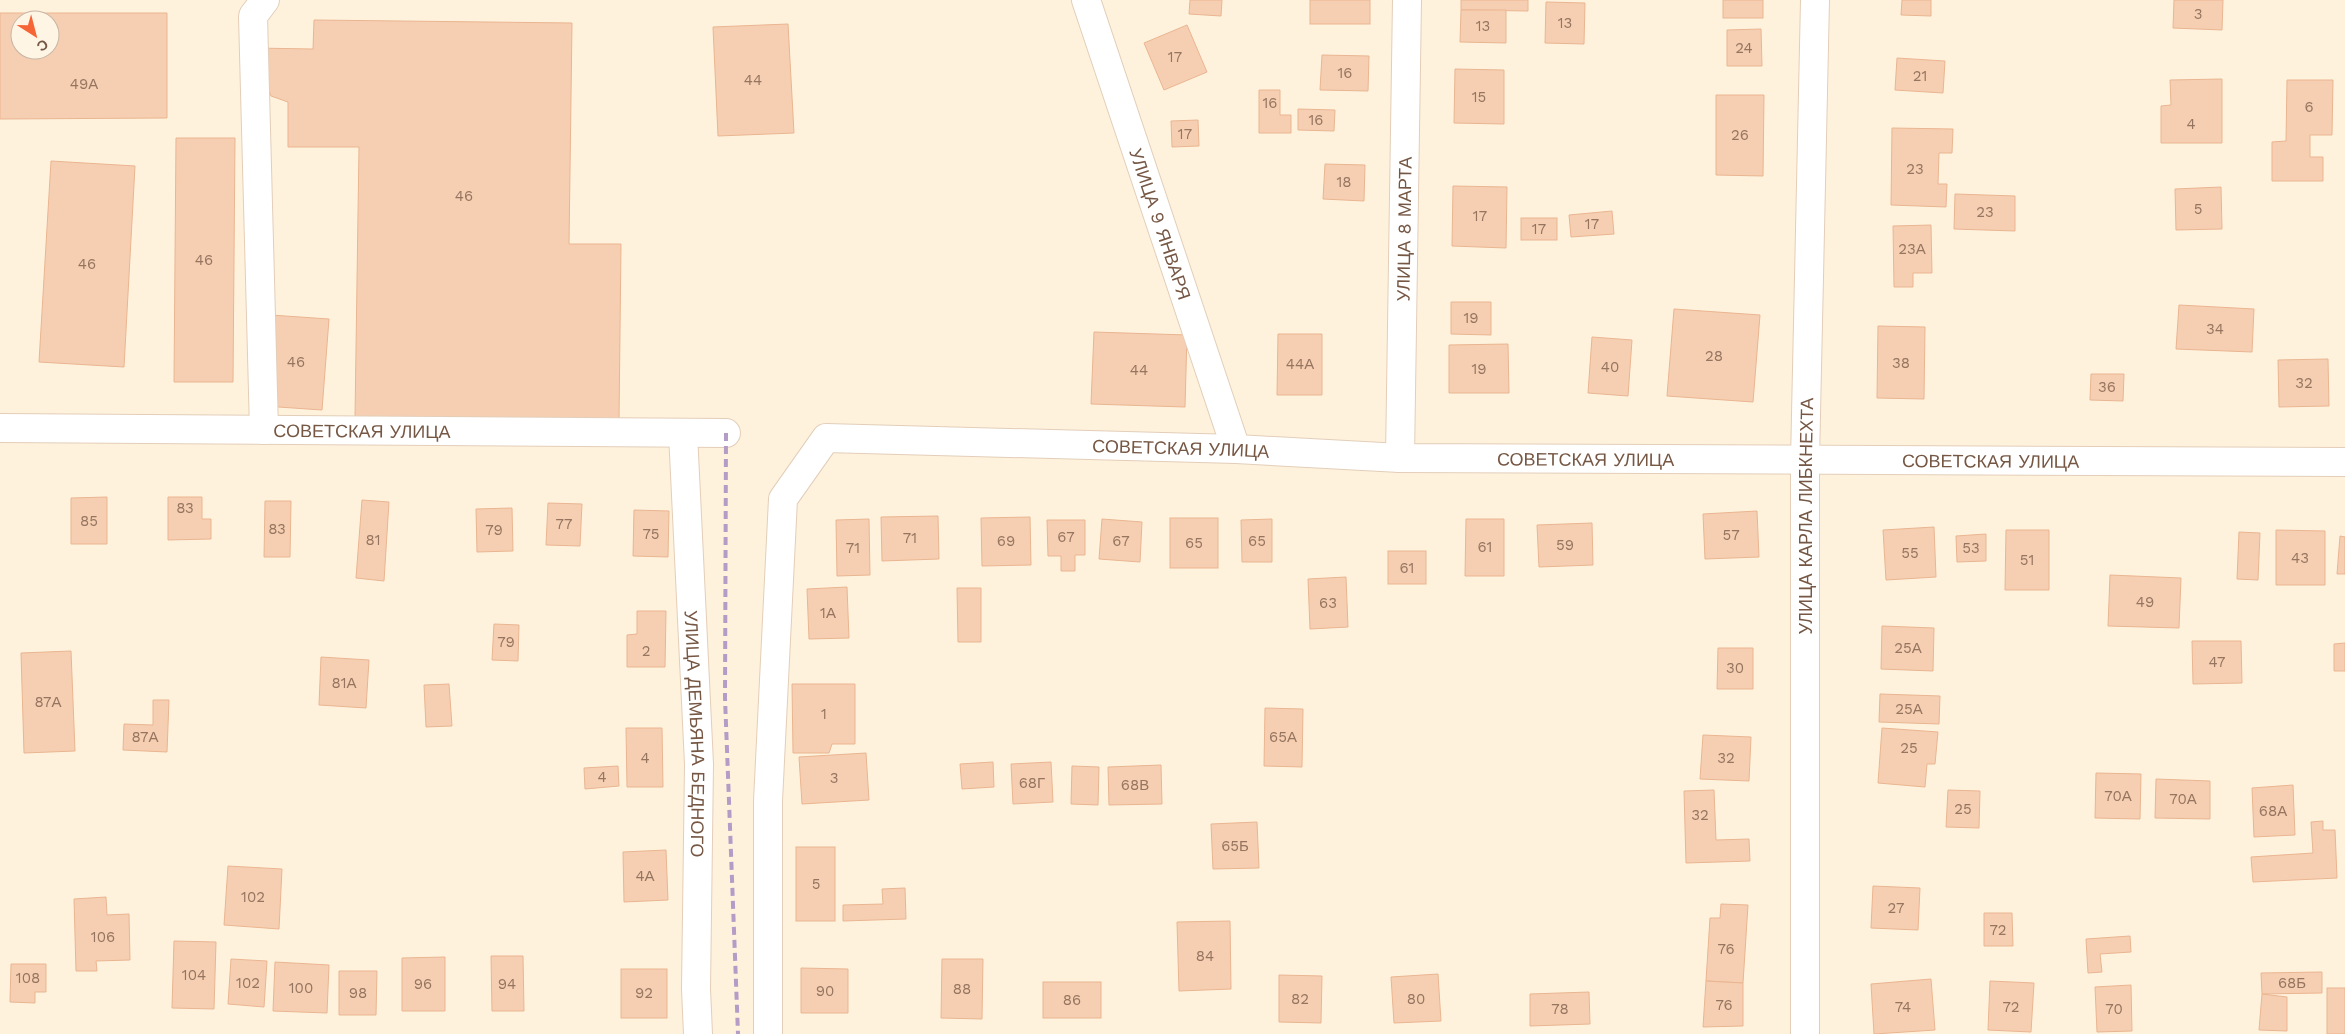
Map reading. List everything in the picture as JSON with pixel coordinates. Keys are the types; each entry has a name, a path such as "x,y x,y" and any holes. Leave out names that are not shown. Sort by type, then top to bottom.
{"street":[{"path":"264,430 253,16 265,0"},
{"name":"УЛИЦА 9 ЯНВАРЯ","path":"1086,0 1236,449"},
{"name":"УЛИЦА 8 МАРТА","path":"1400,458 1407,0"},
{"name":"УЛИЦА КАРЛА ЛИБКНЕХТА","path":"1805,1034 1805,461 1815,0"},
{"name":"СОВЕТСКАЯ УЛИЦА","path":"0,428 726,433"},
{"name":"УЛИЦА ДЕМЬЯНА БЕДНОГО","path":"683,433 699,764 696,989 698,1034"},
{"name":"СОВЕТСКАЯ УЛИЦА","path":"768,1034 768,801 783,499 826,438 1236,449 1400,458 2345,462"}],"building":[{"path":"1190,0 1222,0 1221,16 1189,14"},
{"path":"1310,0 1370,0 1370,24 1310,24"},
{"path":"1461,0 1528,0 1528,11 1461,10"},
{"path":"1723,0 1763,0 1763,18 1723,18"},
{"path":"1902,0 1931,0 1931,16 1901,15"},
{"path":"2174,0 2223,0 2222,30 2173,28"},
{"path":"1546,2 1585,3 1584,44 1545,43"},
{"path":"1461,10 1506,10 1506,43 1460,42"},
{"path":"0,13 10,13 10,60 60,60 60,13 167,13 167,118 0,119"},
{"path":"314,20 572,23 569,244 621,244 619,420 355,417 359,147 288,147 288,102 271,96 254,48 313,49"},
{"path":"788,24 794,133 718,136 713,27"},
{"path":"1187,25 1207,72 1164,90 1144,43"},
{"path":"1761,29 1762,66 1727,66 1727,30"},
{"path":"1322,55 1369,56 1368,91 1320,90"},
{"path":"1897,58 1945,61 1943,93 1895,90"},
{"path":"1455,69 1504,70 1504,124 1454,123"},
{"path":"2222,79 2222,143 2161,143 2161,106 2171,105 2170,80"},
{"path":"2287,80 2333,80 2332,135 2310,135 2310,157 2323,157 2323,181 2272,181 2272,142 2286,141"},
{"path":"1259,90 1280,90 1280,115 1291,115 1291,133 1259,133"},
{"path":"1716,95 1764,95 1763,176 1716,175"},
{"path":"1298,109 1335,110 1334,131 1298,130"},
{"path":"1198,120 1199,146 1172,147 1171,121"},
{"path":"1892,128 1953,129 1952,153 1939,153 1938,184 1947,184 1946,207 1891,205"},
{"path":"176,138 235,138 233,382 174,382"},
{"path":"51,161 135,166 124,367 39,362"},
{"path":"1325,164 1365,165 1364,201 1323,199"},
{"path":"1453,186 1507,187 1506,248 1452,246"},
{"path":"2221,187 2222,229 2176,230 2175,189"},
{"path":"1955,194 2015,196 2015,231 1954,229"},
{"path":"1612,211 1614,234 1571,237 1569,215"},
{"path":"1521,218 1557,218 1557,240 1521,240"},
{"path":"1931,225 1932,273 1913,273 1913,287 1894,287 1893,226"},
{"path":"1451,302 1491,302 1491,335 1451,334"},
{"path":"2179,305 2254,309 2252,352 2176,349"},
{"path":"1674,309 1760,315 1753,402 1667,396"},
{"path":"271,315 329,319 322,410 264,406"},
{"path":"1878,326 1925,327 1924,399 1877,398"},
{"path":"1094,332 1187,335 1185,407 1091,404"},
{"path":"1278,334 1322,334 1322,395 1277,395"},
{"path":"1592,337 1632,340 1628,396 1588,393"},
{"path":"1508,344 1509,393 1449,393 1449,345"},
{"path":"2328,359 2329,406 2279,407 2278,360"},
{"path":"2091,374 2124,374 2123,401 2090,400"},
{"path":"107,497 107,544 71,544 71,498"},
{"path":"168,497 202,497 202,519 211,519 211,539 168,540"},
{"path":"362,500 389,502 384,581 356,578"},
{"path":"265,501 291,501 290,557 264,557"},
{"path":"548,503 582,504 580,546 546,545"},
{"path":"512,508 513,551 477,552 476,509"},
{"path":"634,510 669,511 668,557 633,556"},
{"path":"1757,511 1759,557 1705,559 1703,514"},
{"path":"938,516 939,559 882,561 881,517"},
{"path":"1030,517 1031,565 982,566 981,518"},
{"path":"1170,518 1218,518 1218,568 1170,568"},
{"path":"869,519 870,575 837,576 836,520"},
{"path":"1102,519 1142,522 1140,562 1099,559"},
{"path":"1272,519 1272,562 1242,562 1241,520"},
{"path":"1466,519 1504,519 1504,576 1465,576"},
{"path":"1047,520 1085,520 1085,555 1075,555 1075,571 1061,571 1061,556 1048,556"},
{"path":"1592,523 1593,565 1539,567 1537,525"},
{"path":"1934,527 1936,577 1886,580 1883,530"},
{"path":"2006,530 2049,530 2049,590 2005,590"},
{"path":"2276,530 2325,531 2325,585 2276,585"},
{"path":"2239,532 2260,533 2258,580 2237,579"},
{"path":"1986,534 1986,561 1957,562 1956,536"},
{"path":"2340,536 2345,537 2345,574 2337,574"},
{"path":"1388,551 1426,551 1426,584 1388,584"},
{"path":"2110,575 2181,578 2179,628 2108,626"},
{"path":"1346,577 1348,627 1310,629 1308,579"},
{"path":"847,587 849,638 809,639 807,589"},
{"path":"957,588 981,588 981,642 958,642"},
{"path":"637,611 666,611 665,667 627,667 627,635 637,634"},
{"path":"494,624 519,625 518,661 492,660"},
{"path":"1882,626 1934,628 1933,671 1881,669"},
{"path":"2192,641 2241,641 2242,683 2193,684"},
{"path":"2345,643 2345,671 2334,671 2334,644"},
{"path":"1718,648 1753,648 1753,689 1717,689"},
{"path":"71,651 75,751 24,753 21,653"},
{"path":"321,657 369,660 366,708 319,705"},
{"path":"449,684 452,726 426,727 424,685"},
{"path":"792,684 855,684 855,744 832,744 829,753 793,753"},
{"path":"1880,694 1940,696 1939,724 1879,722"},
{"path":"153,700 169,700 167,752 123,750 124,724 153,725"},
{"path":"1265,708 1303,709 1302,767 1264,766"},
{"path":"626,728 662,728 663,787 627,787"},
{"path":"1882,728 1938,732 1935,764 1927,764 1925,787 1878,783"},
{"path":"1703,735 1751,737 1749,781 1700,779"},
{"path":"866,753 869,800 802,804 799,757"},
{"path":"993,762 994,787 962,789 960,764"},
{"path":"1051,762 1053,802 1013,804 1011,764"},
{"path":"1161,765 1162,804 1109,805 1108,767"},
{"path":"618,766 619,786 585,789 584,768"},
{"path":"1072,766 1099,767 1098,805 1071,804"},
{"path":"2096,773 2141,774 2140,819 2095,818"},
{"path":"2156,779 2210,781 2210,819 2155,818"},
{"path":"2293,785 2295,835 2254,837 2252,788"},
{"path":"1714,790 1716,840 1749,839 1750,861 1686,863 1684,791"},
{"path":"1948,790 1980,791 1979,828 1946,827"},
{"path":"2323,821 2323,830 2335,830 2337,878 2253,882 2251,857 2313,853 2311,822"},
{"path":"1257,822 1259,868 1213,869 1211,824"},
{"path":"796,847 835,847 835,921 796,921"},
{"path":"666,850 668,900 624,902 623,852"},
{"path":"228,866 282,869 279,929 224,925"},
{"path":"1873,886 1920,888 1918,930 1871,928"},
{"path":"905,888 906,919 843,921 843,905 883,904 882,889"},
{"path":"106,897 107,915 129,914 130,960 96,961 97,971 76,971 74,899"},
{"path":"1721,904 1748,905 1743,983 1706,981 1710,918 1720,918"},
{"path":"1984,913 2012,913 2013,946 1984,946"},
{"path":"1230,921 1231,989 1179,991 1177,922"},
{"path":"2130,936 2131,952 2100,954 2102,972 2088,973 2086,939"},
{"path":"174,941 216,942 214,1009 172,1008"},
{"path":"491,956 523,956 524,1011 492,1011"},
{"path":"445,957 445,1011 402,1011 402,958"},
{"path":"231,959 267,961 264,1007 228,1004"},
{"path":"942,959 983,959 982,1019 941,1018"},
{"path":"275,962 329,965 327,1013 273,1011"},
{"path":"11,964 46,964 46,992 35,992 35,1003 10,1002"},
{"path":"801,968 848,969 848,1013 801,1013"},
{"path":"621,969 667,969 667,1018 621,1018"},
{"path":"339,971 377,971 376,1015 339,1015"},
{"path":"2322,972 2322,993 2262,994 2261,973"},
{"path":"1438,974 1441,1021 1394,1023 1391,977"},
{"path":"1279,975 1322,976 1321,1023 1279,1022"},
{"path":"1931,979 1935,1030 1874,1034 1871,984"},
{"path":"1706,981 1743,983 1743,1026 1703,1027"},
{"path":"1990,981 2034,983 2031,1032 1988,1030"},
{"path":"1043,982 1101,982 1101,1018 1043,1018"},
{"path":"2131,985 2132,1031 2097,1032 2095,987"},
{"path":"2327,988 2345,988 2345,1034 2327,1034"},
{"path":"1589,992 1590,1024 1530,1026 1530,994"},
{"path":"2262,994 2287,997 2287,1031 2259,1030"}],"railway":[{"path":"726,433 725,698 738,1034"}]}
